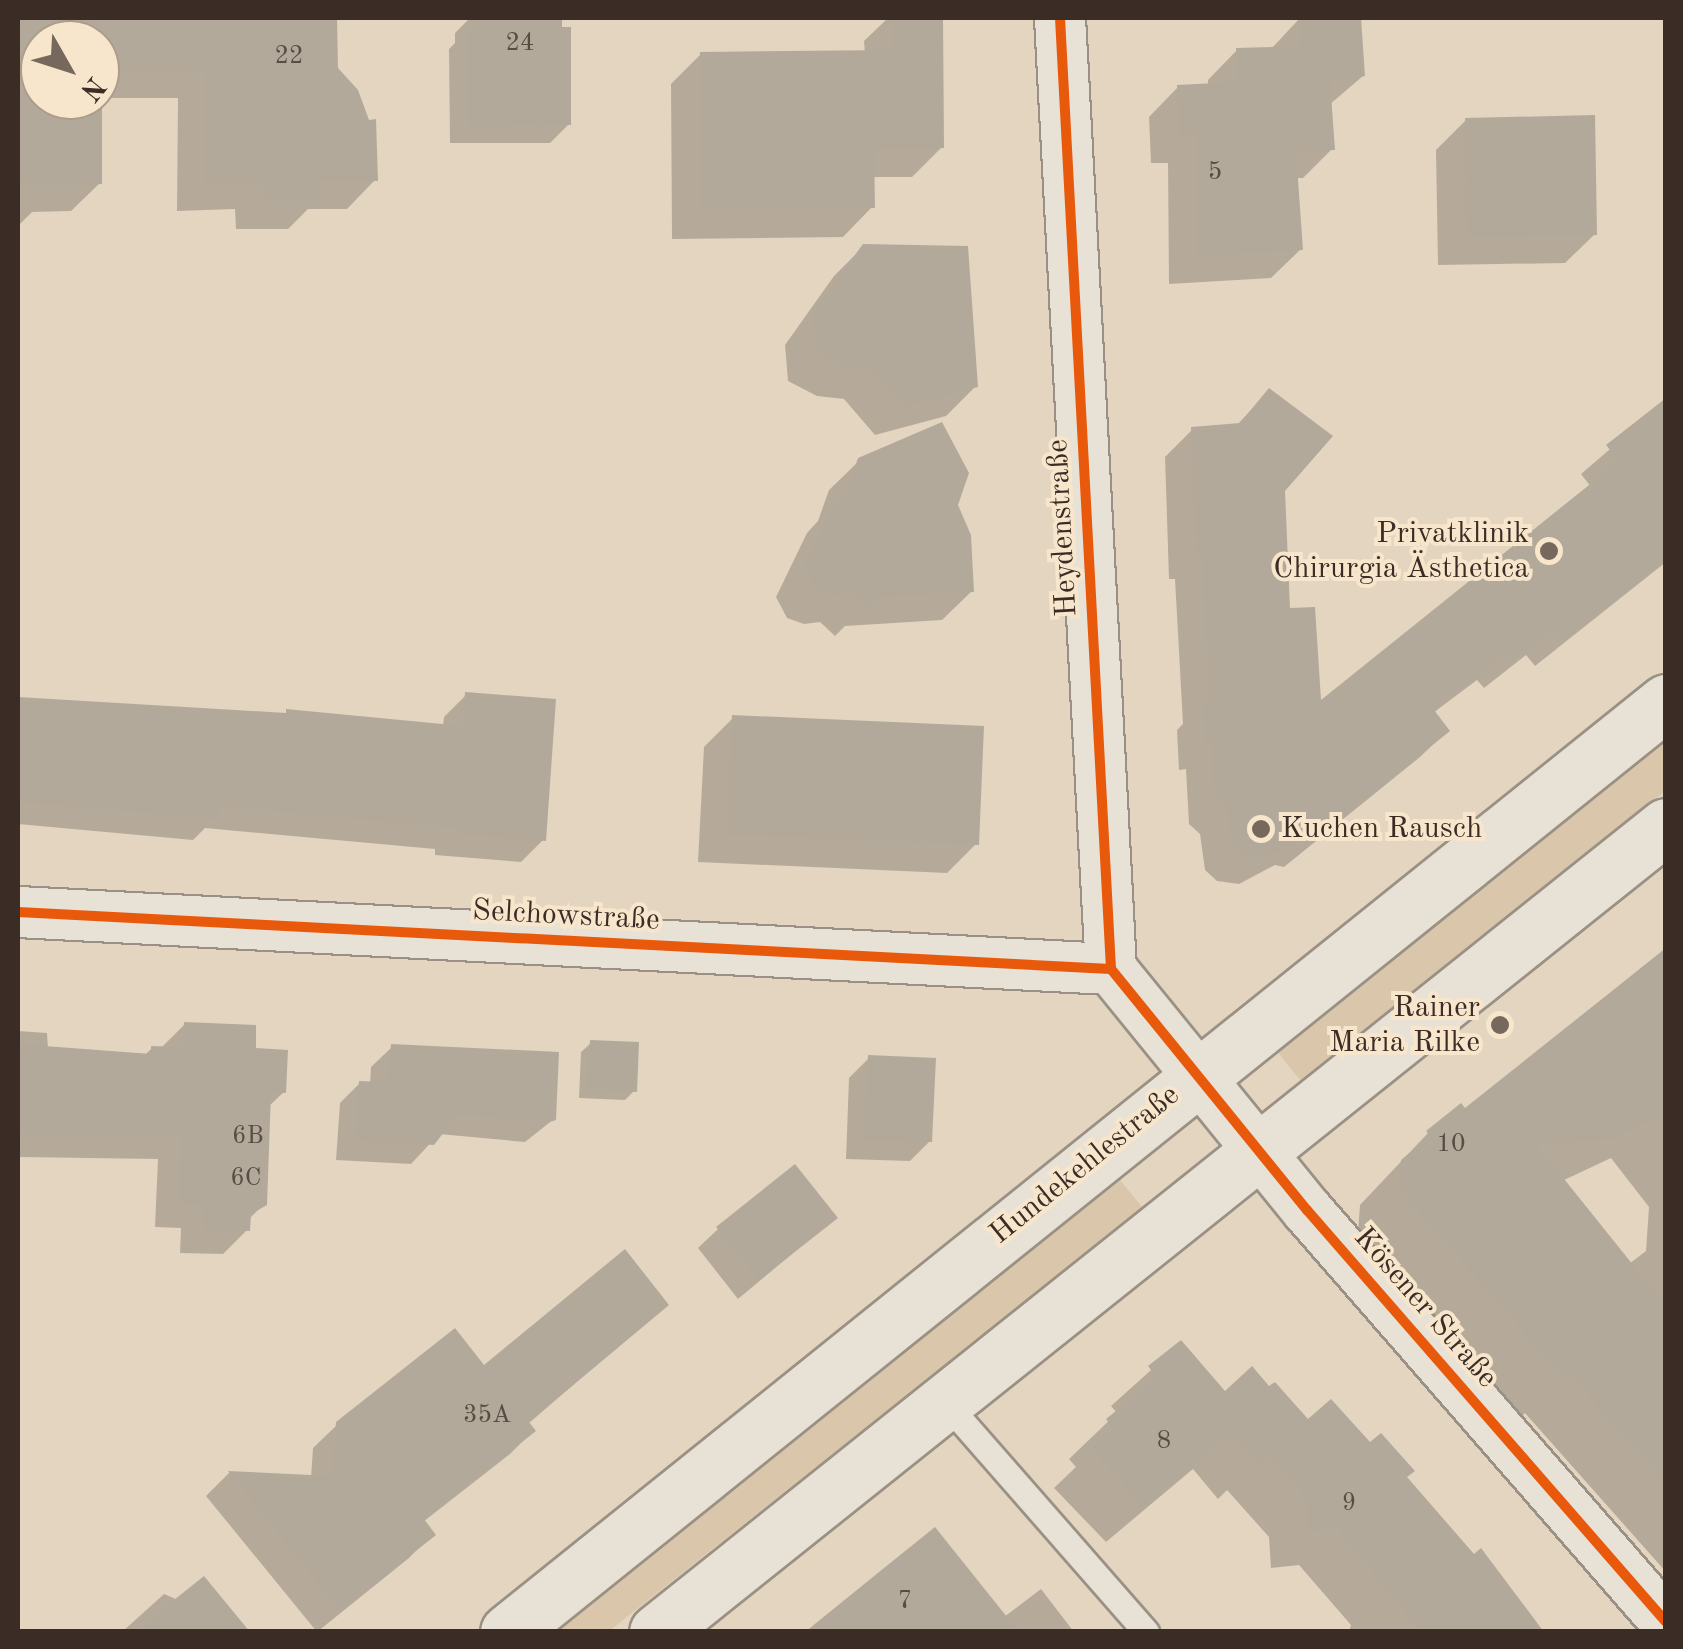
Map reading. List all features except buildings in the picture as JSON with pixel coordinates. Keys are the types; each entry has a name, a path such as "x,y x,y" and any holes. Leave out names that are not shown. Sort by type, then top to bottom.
{"main road":[{"name":"Hundekehlestraße","path":"508,1632 1666,702"},
{"path":"658,1632 1666,826"}],"street":[{"name":"Heydenstraße","path":"1060,18 1111,969"},
{"name":"Selchowstraße","path":"18,912 1111,969"},
{"name":"Kösener Straße","path":"1111,969 1258,1150 1666,1622"}],"lane":[{"path":"944,1402 1146,1632"}],"shaded area":[{"path":"1665,738 1665,791 1301,1081 1275,1049"},
{"path":"1116,1175 1142,1207 1136,1213 609,1631 544,1632"}],"cycle path":[{"path":"1060,18 1111,969 1307,1210 1666,1622"},
{"path":"18,912 1111,969"}],"place":[{"name":"Privatklinik Chirurgia Ästhetica","path":"1549,551"},
{"name":"Kuchen Rausch","path":"1261,829"},
{"name":"Rainer Maria Rilke","path":"1500,1025"}]}
